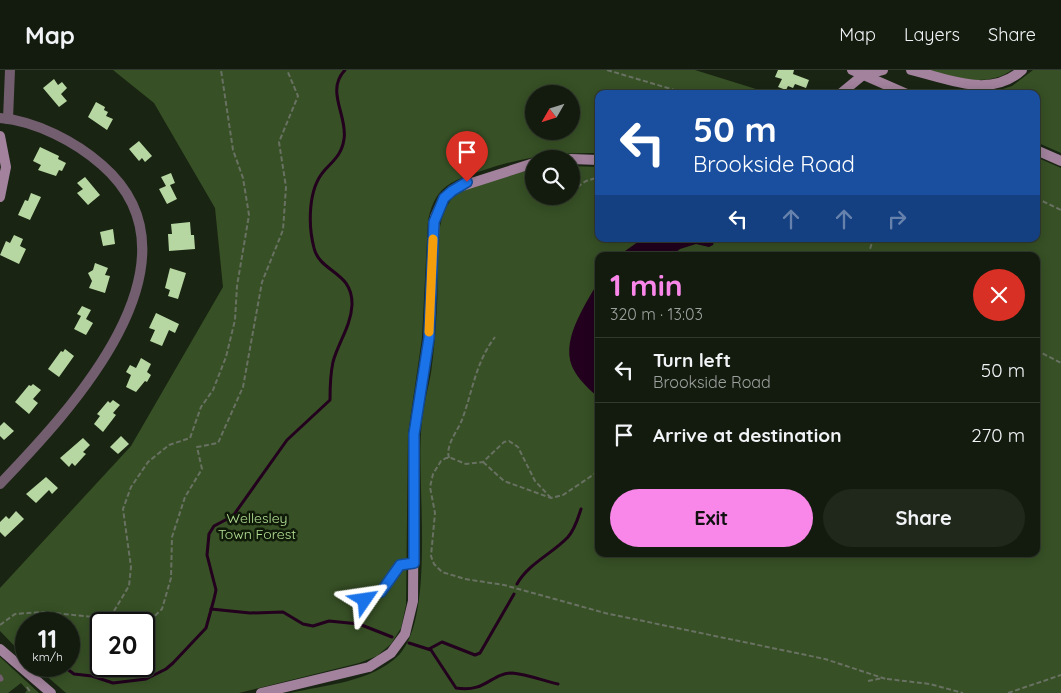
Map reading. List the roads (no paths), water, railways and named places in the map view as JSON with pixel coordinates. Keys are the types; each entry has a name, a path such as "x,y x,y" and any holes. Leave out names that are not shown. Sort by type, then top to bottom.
{"street":[{"path":"0,484 67,411 94,374 126,317 139,283 142,259 139,227 130,202 122,188 104,167 70,143 37,128 4,118 10,70"},
{"path":"852,70 867,73 899,90"},
{"path":"845,90 867,73 883,70"},
{"path":"912,70 982,87 1002,83 1022,70"},
{"path":"0,136 6,167 0,197"},
{"path":"1040,152 1061,161"},
{"path":"580,159 595,160"},
{"path":"261,693 365,668 391,654 405,634 411,617 414,563 414,434 429,338 435,217 444,198 456,188 525,166"},
{"path":"0,650 51,693"}],"lane":[{"path":"381,592 399,566 414,563"}],"waterway":[{"path":"80,675 92,676 113,683 146,679 166,669 206,628 216,590 207,555 209,534 214,526 233,516 287,440 330,400 333,362 351,313 351,294 342,279 317,256 312,239 310,218 315,187 324,171 337,156 343,144 344,130 338,104 337,86 339,78 345,70"},
{"path":"517,584 534,564 568,537 581,509"},
{"path":"429,649 442,642 475,655 480,653 514,594"},
{"path":"211,609 250,613 283,612 303,624 313,626 329,621 359,624 392,637"},
{"path":"409,643 431,650 456,688 474,688 499,676 512,673 558,684"}],"park label":[{"name":"Wellesley Town Forest","path":"257,526"}]}
